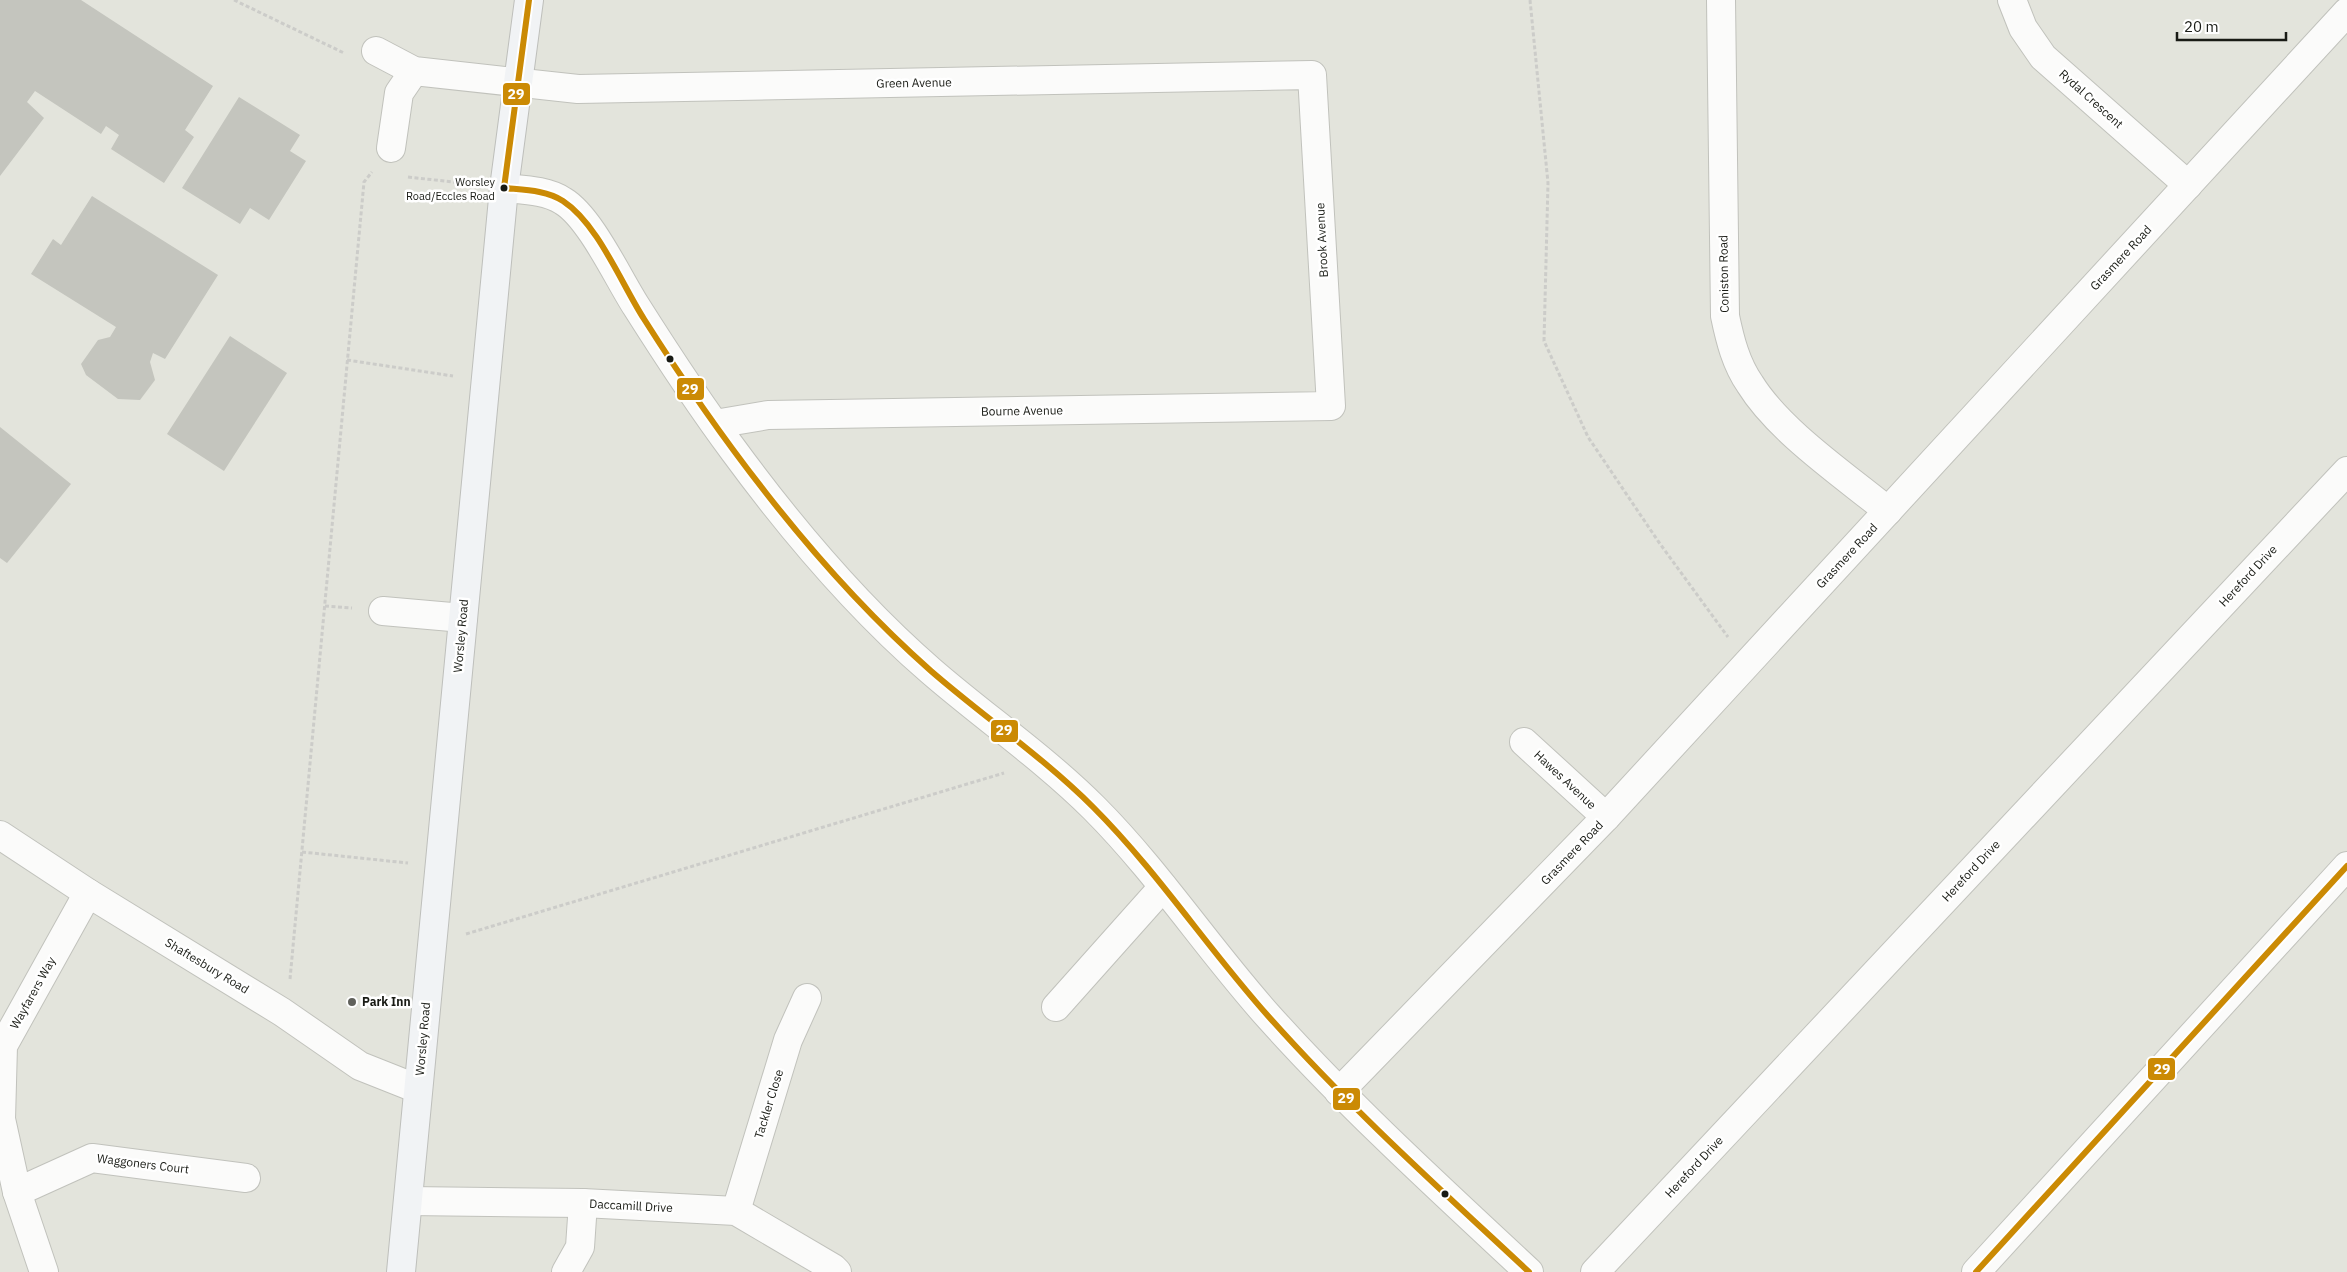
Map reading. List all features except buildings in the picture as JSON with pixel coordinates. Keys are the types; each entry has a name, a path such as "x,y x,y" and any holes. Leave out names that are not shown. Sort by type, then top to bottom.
{"main road":[{"name":"Worsley Road","path":"400,1272 504,188 516,82 529,0"}],"street":[{"name":"Coniston Road","path":"1721,0 1724,316 1730,340 1749,384 1768,409 1888,511"},
{"name":"Rydal Crescent","path":"2012,0 2022,28 2043,57 2188,185"},
{"name":"Grasmere Road","path":"1339,1092 1606,817 2347,12"},
{"path":"376,51 414,71 399,93 391,148"},
{"name":"Green Avenue","path":"414,71 578,89 1312,75"},
{"name":"Brook Avenue","path":"1312,75 1331,406"},
{"path":"504,188 552,196 572,208 586,224 637,308 714,424 783,514 858,601 930,670 1089,803 1163,887 1266,1013 1339,1092 1529,1272"},
{"name":"Bourne Avenue","path":"714,424 768,415 1331,406"},
{"name":"Hereford Drive","path":"1594,1272 2347,471"},
{"path":"383,612 463,618"},
{"name":"Hawes Avenue","path":"1524,742 1606,817"},
{"name":"Shaftesbury Road","path":"0,835 88,893 282,1012 360,1066 418,1089"},
{"path":"1976,1272 2347,866"},
{"path":"1056,1007 1163,887"},
{"name":"Wayfarers Way","path":"44,1272 17,1192 1,1119 3,1046 88,893"},
{"name":"Tackler Close","path":"736,1212 788,1040 807,998"},
{"name":"Waggoners Court","path":"17,1192 92,1158 246,1178"},
{"name":"Daccamill Drive","path":"408,1201 583,1203 736,1212 833,1268 836,1272"},
{"path":"566,1272 580,1247 583,1203"}],"path":[{"path":"234,0 358,59 376,51"},
{"path":"1530,0 1548,183 1544,340 1588,438 1658,541 1715,619 1732,642 1751,660"},
{"path":"282,1012 289,994 364,182 391,148"},
{"path":"372,172 381,174"},
{"path":"400,176 504,188"},
{"path":"347,360 485,380"},
{"path":"432,944 1042,762"},
{"path":"302,852 440,866"}],"transit line":[{"name":"29","path":"504,188 529,0"},
{"name":"29","path":"504,188 535,191 556,197 576,211 598,239 635,305 703,408 766,493 824,563 865,608 931,671 1034,754 1093,807 1117,832 1225,965 1300,1051 1396,1148 1529,1272"},
{"name":"29","path":"1976,1272 2347,866"}],"place":[{"name":"Worsley Road/Eccles Road","path":"504,188"},
{"name":"Park Inn","path":"352,1002"}]}
